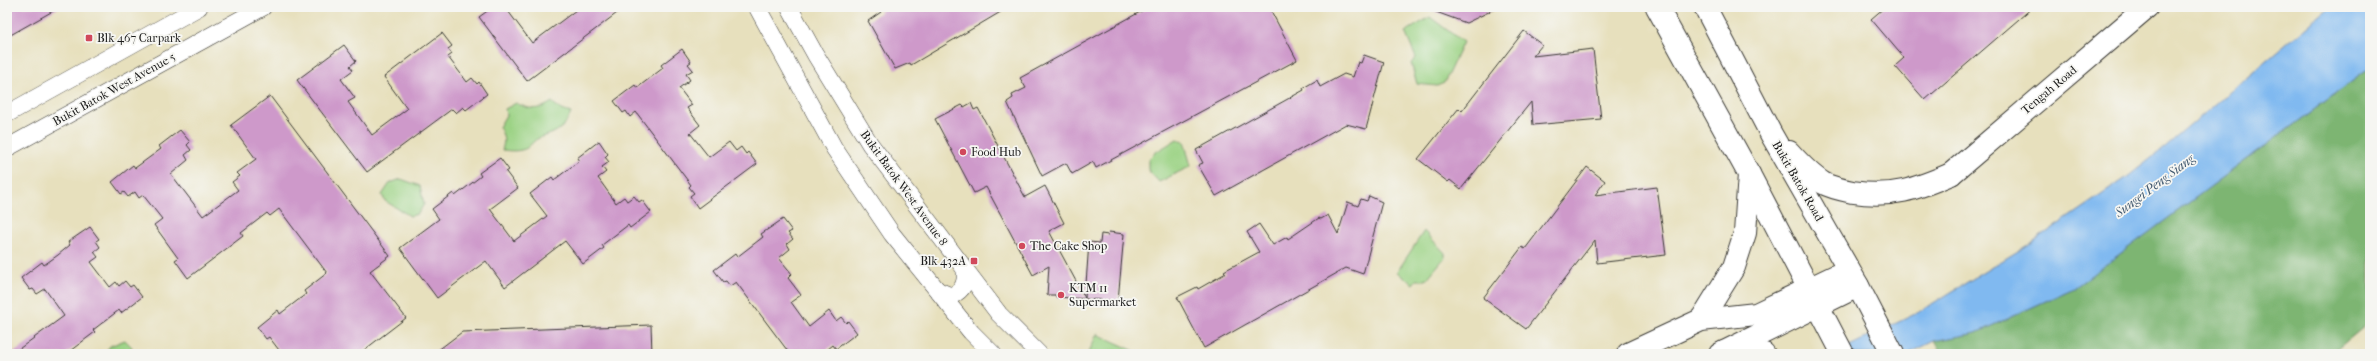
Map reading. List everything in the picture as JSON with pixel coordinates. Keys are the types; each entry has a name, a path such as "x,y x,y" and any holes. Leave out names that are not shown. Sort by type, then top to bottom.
{"main road":[{"path":"1657,7 1749,174 1843,354"},
{"name":"Bukit Batok Road","path":"1705,7 1771,134 1853,278 1893,354"},
{"name":"Tengah Road","path":"1771,134 1808,171 1824,183 1843,190 1871,195 1895,194 1919,188 1951,174 2148,7"},
{"path":"1701,320 1734,266 1743,239 1749,174"},
{"path":"1722,353 1813,297 1853,278"},
{"path":"1628,354 1701,320 1756,314 1813,297"},
{"path":"1722,353 1764,354"}],"street":[{"path":"7,114 199,7"},
{"name":"Bukit Batok West Avenue 5","path":"7,148 262,7"},
{"path":"757,7 834,148 892,234 939,291 970,332 993,354"},
{"name":"Bukit Batok West Avenue 8","path":"789,7 815,54 870,144 999,314 1039,354"},
{"path":"939,291 951,296 960,292 966,283 965,270"}],"green space":[{"path":"1430,17 1463,42 1444,83 1437,86 1417,84 1411,63 1416,58 1405,32"},
{"path":"2370,68 2370,322 2331,354 1941,354 1934,341 1976,333 2074,288"},
{"path":"552,102 561,110 571,113 562,127 537,139 527,148 515,151 502,150 504,138 499,127 506,115 505,109 516,103 530,108 538,108"},
{"path":"1177,139 1184,141 1191,166 1159,182 1148,170 1148,160 1156,152"},
{"path":"401,179 420,186 424,204 418,214 410,216 385,201 382,195 390,183"},
{"path":"1424,231 1445,253 1445,257 1426,280 1416,280 1413,284 1397,272"},
{"path":"1097,334 1139,353 1139,354 1088,354"},
{"path":"125,340 132,347 130,354 104,354 110,346"}],"water":[{"name":"Sungei Peng Siang","path":"2330,7 2370,7 2370,68 2074,288 1976,333 1934,341 1908,354 1833,354 1917,313 2031,243 2126,178 2159,152"}],"building":[{"path":"7,7 60,7 7,37"},
{"path":"493,7 505,7 532,43 580,7 625,7 527,81 479,17"},
{"path":"878,7 1009,7 911,65 910,63 895,69 868,21 881,12"},
{"path":"1149,7 1269,7 1297,60 1096,168 1093,162 1072,174 1066,163 1042,176 1007,102 1013,98 1012,95 1026,88 1020,78"},
{"path":"1428,7 1499,7 1466,23 1428,9"},
{"path":"1885,7 2033,7 1925,100 1895,66 1904,58 1871,19"},
{"path":"1524,31 1542,45 1533,56 1593,49 1601,119 1533,125 1531,102 1461,189 1450,180 1448,182 1418,159 1459,108 1462,111"},
{"path":"442,33 452,46 448,49 452,54 448,57 467,82 472,78 477,84 479,82 487,94 466,110 463,107 456,113 452,109 367,172 297,80 344,45 356,61 350,66 353,70 341,79 355,98 348,102 372,135 407,109 384,77"},
{"path":"682,49 691,62 688,64 693,70 686,74 690,80 679,88 692,105 687,108 700,125 690,133 709,157 729,142 736,151 741,147 746,154 748,152 757,164 698,208 690,196 694,193 689,187 691,185 636,112 630,117 626,111 623,113 614,101 635,85 637,88 663,68 661,65"},
{"path":"1364,55 1384,62 1366,129 1346,124 1216,196 1198,165 1203,163 1196,150 1304,90 1303,88 1317,80 1320,87 1344,74 1353,77 1358,62 1361,63"},
{"path":"270,96 390,256 370,271 406,318 359,354 282,354 269,337 266,339 257,327 278,310 280,314 306,294 304,291 327,273 279,209 270,216 267,213 241,233 243,236 188,278 175,260 178,258 154,225 162,219 143,195 139,198 135,192 128,197 124,192 121,194 112,182 133,165 135,168 161,149 159,146 180,130 190,142 187,145 191,150 185,155 188,160 171,174 203,216 238,190 232,182 240,176 237,173 256,159 231,125"},
{"path":"971,103 974,110 978,108 1025,197 1045,186 1064,223 1049,231 1085,298 1089,242 1100,243 1101,234 1108,235 1109,232 1124,234 1118,301 1056,297 1056,295 1047,295 1049,266 1033,275 986,187 974,193 935,119 962,105 964,107"},
{"path":"599,141 608,154 605,157 609,162 602,167 606,172 598,178 616,203 624,197 627,201 634,196 639,202 642,200 651,212 630,228 628,225 602,245 604,248 583,264 565,241 505,287 486,261 437,298 400,248 439,219 432,209 453,193 455,196 481,176 479,173 500,158 509,170 506,172 518,188 490,209 514,241 547,216 530,194 552,177 554,180 579,161 577,158"},
{"path":"1587,167 1605,181 1595,195 1657,187 1666,255 1597,263 1595,240 1526,329 1483,298 1522,247 1525,249"},
{"path":"1369,196 1382,202 1363,274 1346,268 1204,348 1177,297 1197,287 1198,289 1226,273 1224,271 1259,252 1247,232 1259,224 1273,245 1287,237 1288,239 1319,218 1321,219 1328,215 1338,234 1348,202 1358,206 1361,199 1367,201"},
{"path":"783,219 792,231 788,233 793,239 787,244 790,249 779,258 792,274 788,278 801,295 791,302 809,327 829,311 836,321 841,317 846,323 848,321 857,333 836,349 833,345 822,354 790,354 736,282 730,286 726,281 723,282 714,270 735,254 737,257 763,237 761,234"},
{"path":"90,227 99,239 96,241 100,247 94,252 98,257 91,262 110,287 116,282 119,286 125,281 130,287 133,285 142,297 121,313 119,310 93,330 95,332 66,354 12,354 64,316 45,289 37,294 33,289 30,290 21,278 42,262 44,265 58,255 70,245 68,242"},
{"path":"651,325 652,354 433,354 462,332"}],"place":[{"name":"Blk 467 Carpark","path":"89,38"},
{"name":"Food Hub","path":"963,152"},
{"name":"The Cake Shop","path":"1022,246"},
{"name":"Blk 432A","path":"974,261"},
{"name":"KTM 11 Supermarket","path":"1061,295"}]}
